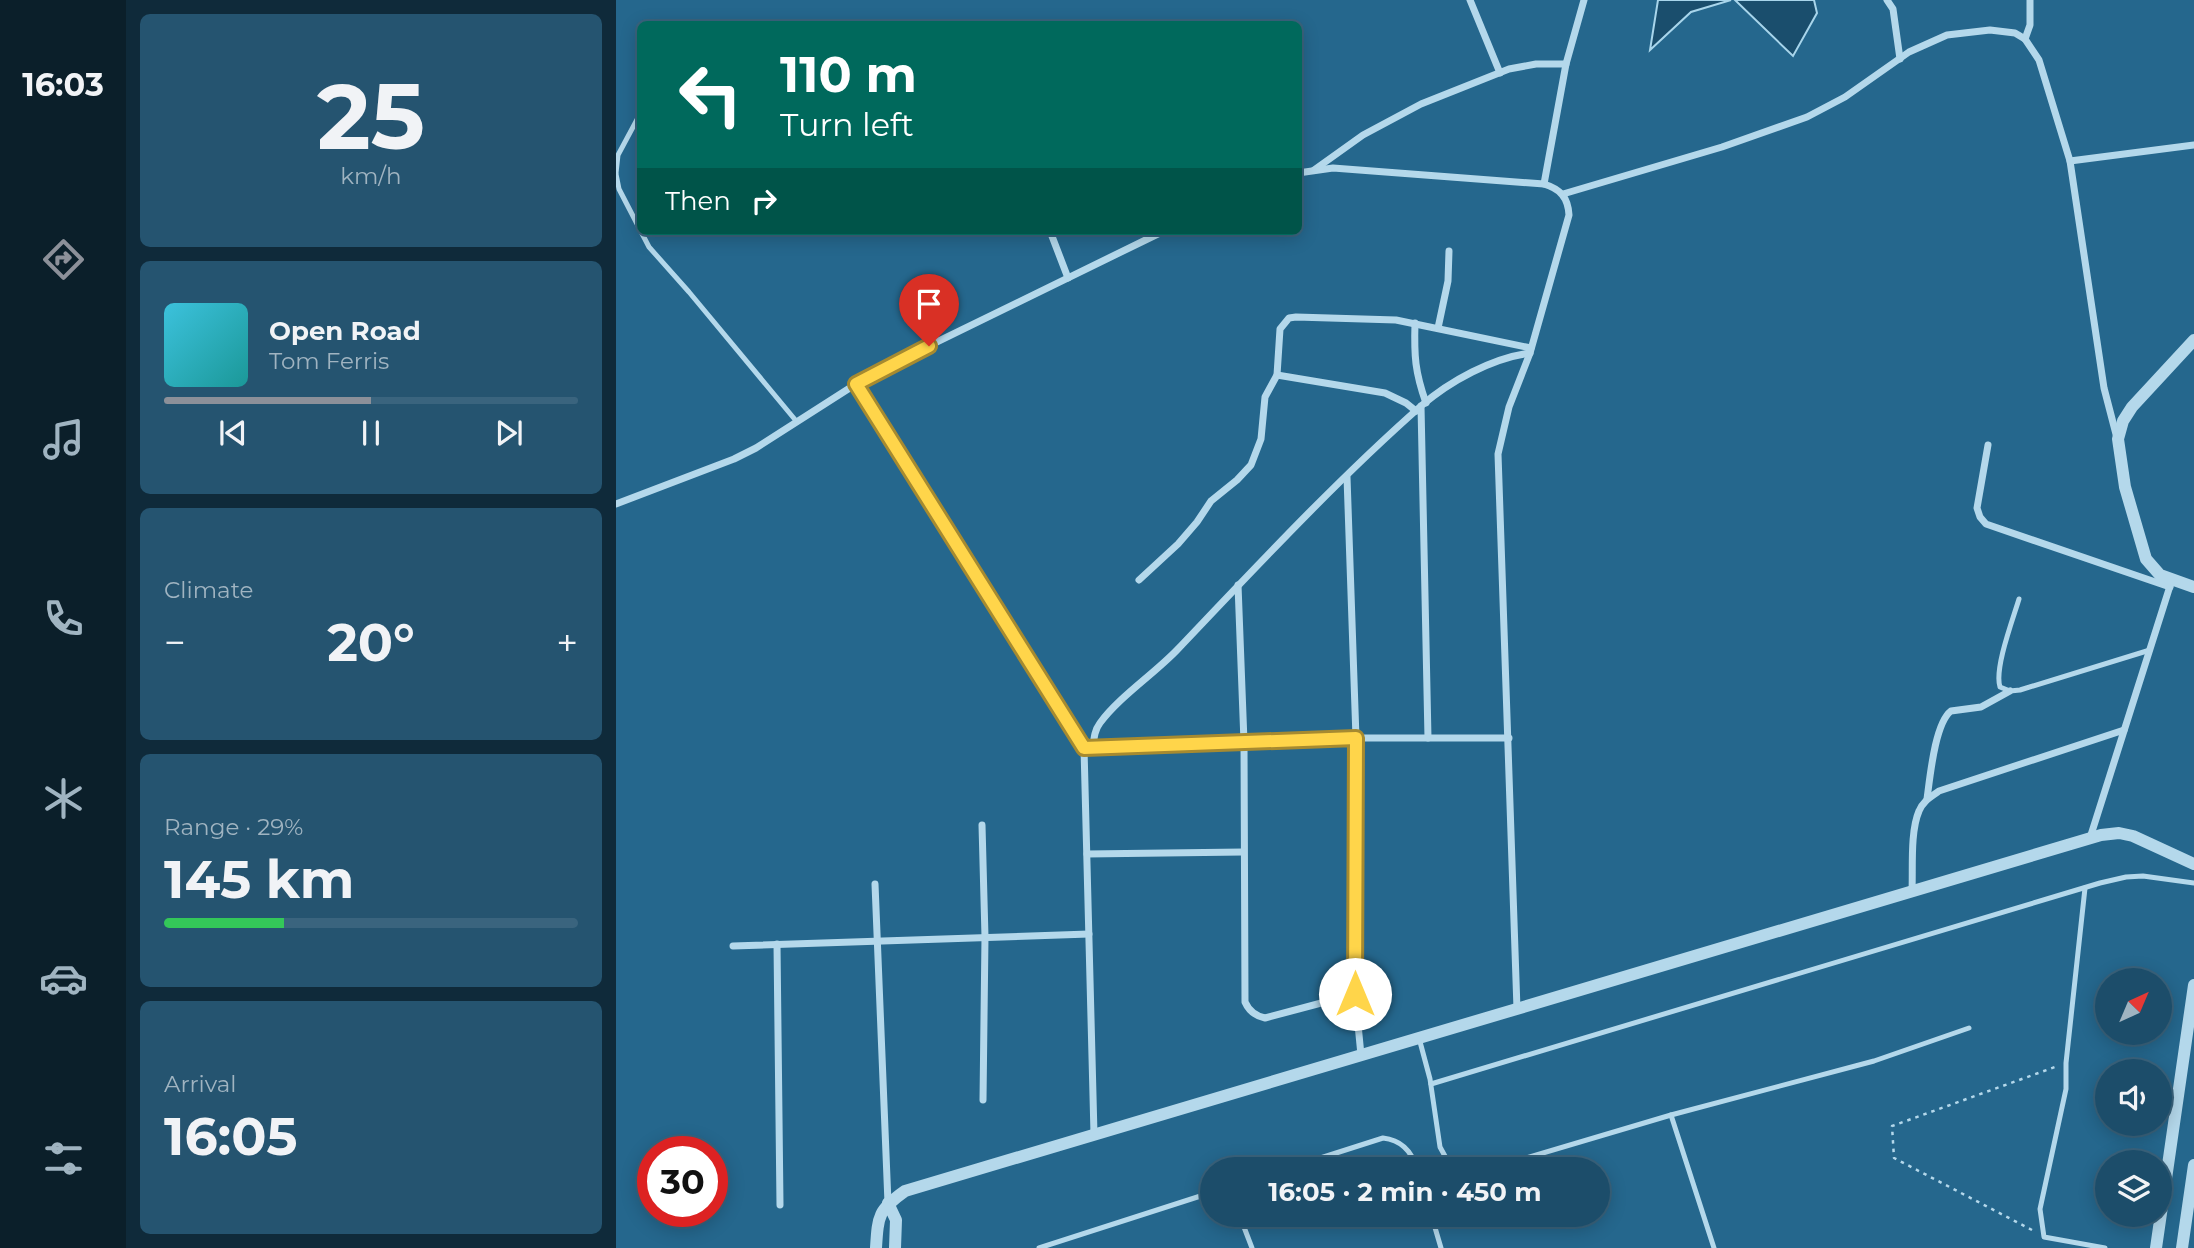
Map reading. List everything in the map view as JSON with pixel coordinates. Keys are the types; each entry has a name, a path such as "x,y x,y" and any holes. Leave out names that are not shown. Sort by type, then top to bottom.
{"street":[{"path":"1470,0 1500,73"},
{"path":"1544,184 1566,64 1584,0"},
{"path":"1887,0 1893,9 1900,59"},
{"path":"2025,38 2030,25 2030,0"},
{"path":"1563,194 1723,147 1807,117 1846,97 1926,43 1957,33 2006,31 2025,38 2039,60 2070,161 2104,388 2118,439 2125,487 2146,559 2171,584"},
{"path":"1314,170 1363,135 1421,104 1500,73 1536,64 1566,64"},
{"path":"2070,161 2194,145"},
{"path":"1302,172 1333,168 1544,184 1563,194 1568,205 1569,215 1531,351 1509,407 1498,454 1517,1009"},
{"path":"1052,235 1068,278"},
{"path":"616,505 734,459 856,384 906,357 1156,235"},
{"path":"1438,328 1447,281 1449,251"},
{"path":"1139,580 1178,544 1211,501 1251,465 1261,439 1265,397 1277,375 1280,329 1289,318 1415,323 1531,351"},
{"path":"1415,323 1414,361 1421,407 1428,738"},
{"path":"2118,439 2123,421 2132,407 2194,340"},
{"path":"1093,748 1095,733 1108,714 1174,653 1238,585 1421,407 1479,369 1501,359 1531,351"},
{"path":"1277,375 1385,393 1421,407"},
{"path":"856,384 1084,748 1094,1134"},
{"path":"1987,445 1977,508 1986,524 2171,584 2194,587"},
{"path":"1347,477 1356,738 1355,994 1361,1055"},
{"path":"2090,838 2171,584"},
{"path":"1238,585 1244,742 1245,1002 1249,1010 1258,1017 1265,1018 1355,994"},
{"path":"1912,891 1915,828 1919,811 1927,799 1936,741 1947,713 1951,710 1982,706 2010,691"},
{"path":"1927,799 1939,792 2124,730"},
{"path":"1084,748 1356,738 1509,738"},
{"path":"982,825 985,937 983,1100"},
{"path":"876,1248 878,1220 888,1203 905,1191 2090,838 2119,834 2133,836 2194,864"},
{"path":"1087,855 1243,852"},
{"path":"875,884 888,1203 896,1220 895,1248"},
{"path":"733,946 1088,934"},
{"path":"777,944 780,1205"},
{"path":"2156,1248 2194,985"},
{"path":"2182,1248 2194,1165"}],"lane":[{"path":"637,120 618,155 616,174 619,189 637,224"},
{"path":"643,235 649,247 797,422"},
{"path":"2019,598 1998,681 2000,687 2010,691 2020,691 2150,650"},
{"path":"1431,1083 2126,877 2143,876 2194,883"},
{"path":"2085,888 2066,1063 2066,1088 2040,1209 2044,1237 2105,1248"},
{"path":"1529,1157 1671,1115 1874,1061 1969,1028"},
{"path":"1419,1038 1431,1083 1440,1147 1445,1157"},
{"path":"1671,1115 1713,1248"},
{"path":"1323,1157 1382,1138 1392,1139 1403,1145 1413,1157"},
{"path":"1039,1248 1200,1196"},
{"path":"1245,1227 1252,1248"},
{"path":"1435,1227 1441,1248"}],"path":[{"path":"2044,1237 1894,1158 1892,1126 2066,1063"}],"water":[{"path":"1658,0 1731,0 1691,12 1650,50"},
{"path":"1735,0 1814,0 1817,13 1793,56"}],"route":[{"path":"929,346 856,384 1084,748 1356,738 1355,994"}]}
